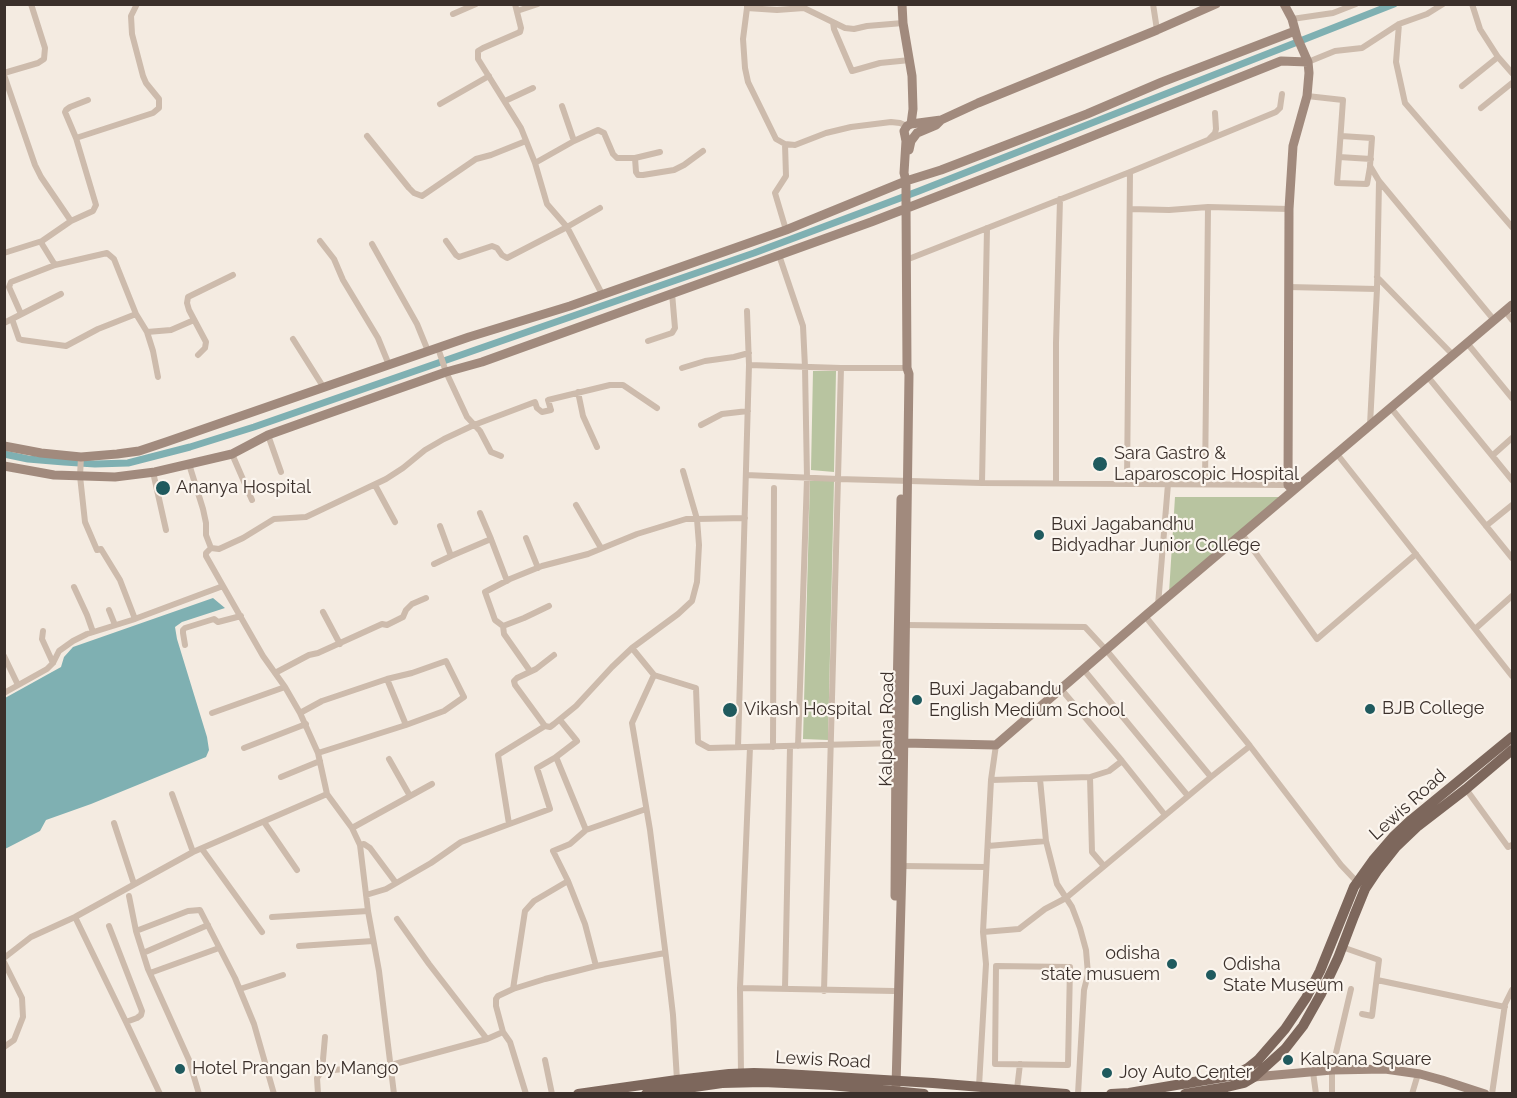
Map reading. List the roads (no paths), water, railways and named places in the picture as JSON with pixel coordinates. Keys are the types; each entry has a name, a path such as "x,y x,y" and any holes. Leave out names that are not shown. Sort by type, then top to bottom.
{"main road":[{"name":"Lewis Road","path":"1185,1094 1230,1090 1254,1077 1285,1049 1303,1026 1321,994 1342,946 1361,886 1385,845 1411,820 1512,737"},
{"name":"Lewis Road","path":"1112,1094 1219,1078 1248,1068 1258,1060 1285,1029 1306,998 1320,972 1349,897 1377,872 1396,847 1418,826 1512,750"},
{"name":"Lewis Road","path":"578,1094 677,1080 741,1074 785,1074 893,1086 979,1086 1005,1091 1066,1094"},
{"name":"Lewis Road","path":"652,1093 722,1088 764,1082 856,1091 893,1086 924,1094"}],"street":[{"path":"31,4 45,48 45,59 4,74 35,165 71,222"},
{"path":"76,138 153,113 159,108 159,99 143,76 132,34 131,16 137,4"},
{"path":"453,14 477,4"},
{"path":"538,4 516,8 520,32 478,51 478,59 521,128 535,163 547,204 567,228 602,294"},
{"name":"Kalpana Road","path":"893,1086 909,374 907,368 906,183 904,173 906,141 904,131 912,127 913,109 910,60 902,4"},
{"path":"1153,4 1157,30"},
{"path":"903,22 854,29 845,28 804,8 777,10 747,6 743,39 748,82 776,139 785,144 795,145 826,133 851,127 891,122 912,127 936,125 940,120 978,103 1216,4"},
{"path":"1284,4 1308,62 1309,85 1293,146 1289,209 1291,488"},
{"path":"1292,19 1333,13 1356,4"},
{"path":"4,466 54,475 80,473 115,477 153,472 232,454 268,435 445,369 482,362 779,255 906,205 1060,149 1281,61 1308,62 1335,51 1362,48 1399,24 1428,14 1443,4"},
{"path":"1472,4 1480,29 1498,57 1512,73"},
{"path":"833,22 852,71 880,63 910,60"},
{"path":"1399,24 1396,62 1405,103 1512,227"},
{"path":"4,446 81,458 139,451 389,365 436,352 470,337 537,317 786,230 1087,114 1162,82 1296,34"},
{"path":"1462,86 1498,57"},
{"path":"440,104 489,76"},
{"path":"1481,108 1512,83"},
{"path":"505,101 533,88"},
{"path":"906,260 1275,112 1281,108 1282,94"},
{"path":"1307,96 1343,100 1337,183 1367,184 1372,138 1341,136"},
{"path":"4,253 42,241 93,211 96,206 76,138 65,112 70,107 88,100"},
{"path":"562,106 574,141"},
{"path":"1207,140 1215,134 1215,113"},
{"path":"535,163 598,130 604,133 615,156 622,159 660,152"},
{"path":"367,136 409,188 422,196 476,159 526,141"},
{"path":"785,144 786,176 775,193 786,230"},
{"path":"635,158 636,172 640,176 674,170 698,155"},
{"path":"1340,157 1370,162"},
{"path":"1370,162 1379,181 1494,320"},
{"path":"1127,484 1130,172"},
{"path":"1370,425 1377,289 1379,181"},
{"path":"1056,483 1056,343 1060,199"},
{"path":"1130,209 1168,210 1208,207 1289,209"},
{"path":"1205,484 1208,207"},
{"path":"446,241 459,257 495,246 507,258 567,228 600,208"},
{"path":"982,483 987,228"},
{"path":"42,241 55,265"},
{"path":"320,241 334,260 378,338 389,365"},
{"path":"372,244 417,324 436,352 467,417 480,431 491,452 501,456"},
{"path":"21,314 9,287 13,281 55,265 101,253 110,254 136,314 147,332 158,377"},
{"path":"779,255 803,326 806,367 807,478 798,746"},
{"path":"198,355 206,342 187,303 188,297 233,275"},
{"path":"1377,277 1453,355"},
{"path":"1288,287 1377,289"},
{"path":"648,341 672,333 675,328 672,293"},
{"path":"4,323 61,294"},
{"path":"979,1086 986,964 983,932 987,846 991,780 996,745 1242,534 1291,488 1337,454 1509,308 1512,320"},
{"path":"738,747 749,365 747,311"},
{"path":"12,319 18,339 66,346 106,325 136,314"},
{"path":"147,332 171,330 194,320"},
{"path":"293,339 324,388"},
{"path":"1467,343 1512,398"},
{"path":"682,368 705,361 749,353"},
{"path":"749,365 907,368"},
{"path":"824,991 841,368"},
{"path":"1428,376 1512,480"},
{"path":"394,1094 380,971 368,911 360,845 352,828 327,794 318,753 306,724 285,687 263,656 206,553 212,548 219,549 243,538 274,519 306,517 375,485 403,468 425,450 474,425 535,402 537,408 542,412 551,410 548,400 610,385 623,385 657,408"},
{"path":"578,392 583,416 597,447"},
{"path":"1391,408 1512,558"},
{"path":"701,425 722,414 748,411"},
{"path":"268,435 281,472"},
{"path":"1493,455 1512,438"},
{"path":"232,454 252,501"},
{"path":"1337,454 1512,676"},
{"path":"81,458 80,473 85,522 97,550 101,549 120,580 135,619"},
{"path":"189,464 204,516 206,535 212,548"},
{"path":"509,824 498,755 545,726 550,727 560,720 632,648 692,601 698,582 699,545 697,519 683,471"},
{"path":"153,472 166,530"},
{"path":"746,475 982,483 1205,484 1291,488"},
{"name":"Kalpana Road","path":"893,1086 902,866 900,743 905,625 905,481"},
{"path":"1158,605 1168,484"},
{"path":"375,485 395,522"},
{"path":"773,747 774,488"},
{"path":"576,505 601,548"},
{"path":"1486,526 1512,506"},
{"path":"480,513 507,581"},
{"path":"530,671 504,634 503,626 495,620 485,592 538,568 686,519 745,518"},
{"path":"440,526 451,556"},
{"path":"1242,534 1317,639 1416,554"},
{"path":"526,538 538,568"},
{"path":"434,564 491,539"},
{"path":"4,693 47,669 59,651 73,641 224,586"},
{"path":"74,588 93,632"},
{"path":"1475,629 1512,596"},
{"path":"275,673 309,655 340,644 382,624 387,625 403,617 412,604 426,598"},
{"path":"503,626 549,606"},
{"path":"109,610 115,625"},
{"path":"323,612 340,644"},
{"path":"186,645 183,633 185,628 241,616"},
{"path":"1145,616 1250,746 1341,865 1361,886"},
{"path":"905,625 1085,627 1210,777"},
{"path":"43,631 42,639 53,663"},
{"path":"632,648 654,675 696,688 698,742 709,748 900,743 996,745"},
{"path":"4,656 7,667 18,685"},
{"path":"545,726 514,681 554,656"},
{"path":"300,713 322,701 446,661 464,697 444,711 318,753"},
{"path":"1084,670 1188,796"},
{"path":"654,675 632,723 646,809 673,1015 677,1080"},
{"path":"387,679 406,724"},
{"path":"212,713 285,687"},
{"path":"1061,689 1165,815"},
{"path":"366,895 386,889 431,863 461,842 550,808 537,768 578,741 560,720"},
{"path":"244,748 306,724"},
{"path":"983,932 1018,929 1045,909 1066,898 1250,746"},
{"path":"741,1074 740,988 750,747"},
{"path":"785,989 790,747"},
{"path":"556,757 586,830"},
{"path":"389,759 410,796"},
{"path":"281,777 320,761"},
{"path":"991,780 1090,777 1109,771 1122,761"},
{"path":"1090,777 1092,852 1104,866"},
{"path":"1040,779 1046,841 1057,884 1072,907 1086,950 1088,974 1084,990 1078,1094"},
{"path":"352,828 432,784"},
{"path":"1466,789 1508,847 1512,845"},
{"path":"172,794 193,852"},
{"path":"4,1047 14,1040 24,1017 22,998 4,960 31,936 75,916 193,852 327,794"},
{"path":"596,966 585,924 553,851 570,844 586,830 646,809"},
{"path":"264,822 297,870"},
{"path":"114,823 134,884"},
{"path":"987,846 1046,841"},
{"path":"360,845 364,844 370,848 396,883"},
{"path":"202,849 262,933"},
{"path":"902,866 986,867"},
{"path":"513,988 525,911 534,901 568,881"},
{"path":"129,896 136,931 150,973 189,1060 199,1094"},
{"path":"136,931 194,909 200,910 240,989 254,1024 274,1094"},
{"path":"272,918 368,911"},
{"path":"75,916 160,1094"},
{"path":"397,919 487,1039"},
{"path":"143,953 208,925"},
{"path":"109,926 142,1011 137,1018 126,1022"},
{"path":"299,946 374,941"},
{"path":"1342,946 1379,960 1372,1016 1362,1014"},
{"path":"150,973 219,948"},
{"path":"526,1094 510,1042 503,1032 496,1006 498,996 513,988 544,979 665,953"},
{"path":"996,966 1070,967 1068,1065 1020,1064 995,1064 996,966"},
{"path":"240,989 283,975"},
{"path":"1377,980 1505,1007"},
{"path":"740,988 894,992"},
{"path":"1332,1094 1332,1070 1351,989"},
{"path":"1492,1094 1505,1007 1512,990"},
{"path":"322,1071 391,1065 487,1039 503,1032"},
{"path":"318,1094 317,1078 322,1071 325,1037"},
{"path":"545,1060 552,1094"},
{"path":"1017,1091 1020,1064"},
{"path":"1248,1068 1254,1077 1332,1070 1385,1069 1443,1080 1467,1090 1485,1094"},
{"path":"1313,1072 1316,1094"},
{"path":"1412,1094 1418,1074"}],"water":[{"path":"213,598 225,608 182,622 175,627 207,737 209,750 206,757 46,820 40,831 5,849 5,698 61,667 64,657 73,647"}],"waterway":[{"path":"4,454 64,462 128,463 254,427 754,253 919,191 1394,4"}],"place":[{"name":"Sara Gastro & Laparoscopic Hospital","path":"1100,464"},
{"name":"Ananya Hospital","path":"163,488"},
{"name":"Buxi Jagabandhu Bidyadhar Junior College","path":"1039,535"},
{"name":"Buxi Jagabandu English Medium School","path":"917,700"},
{"name":"BJB College","path":"1370,709"},
{"name":"Vikash Hospital","path":"730,710"},
{"name":"odisha state musuem","path":"1172,964"},
{"name":"Odisha State Museum","path":"1211,975"},
{"name":"Kalpana Square","path":"1288,1060"},
{"name":"Hotel Prangan by Mango","path":"180,1069"},
{"name":"Joy Auto Center","path":"1107,1073"}]}
